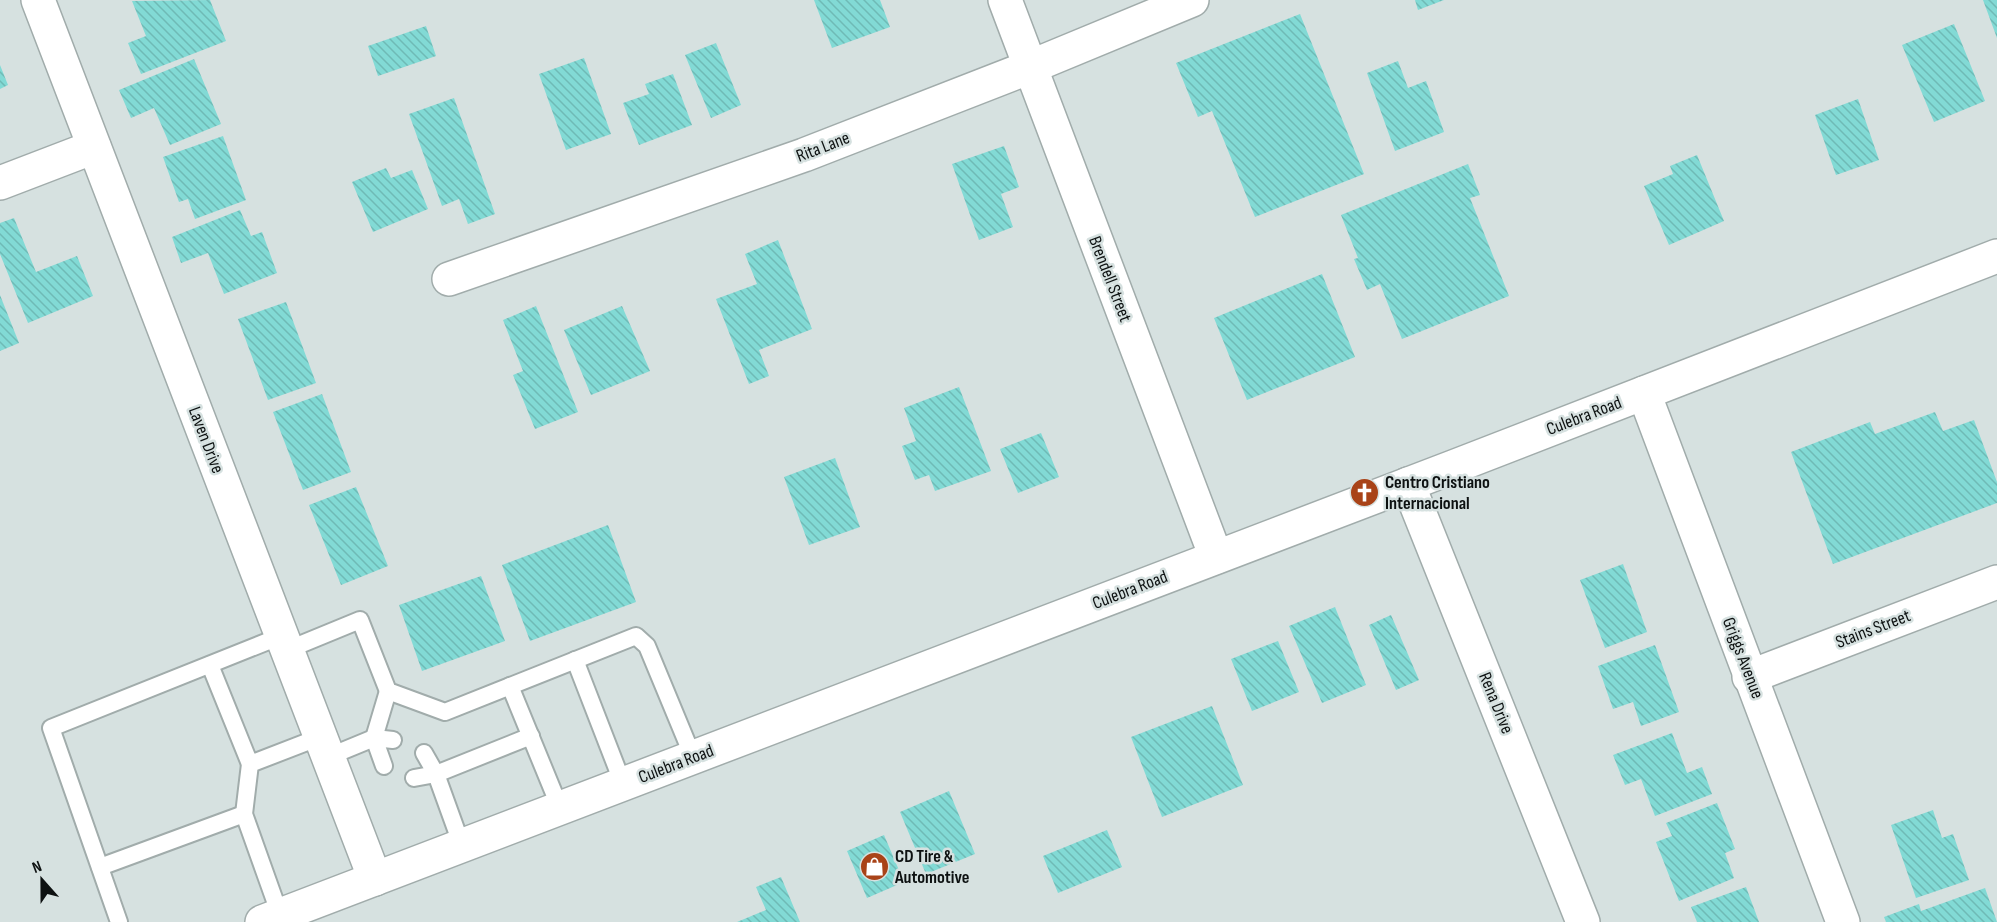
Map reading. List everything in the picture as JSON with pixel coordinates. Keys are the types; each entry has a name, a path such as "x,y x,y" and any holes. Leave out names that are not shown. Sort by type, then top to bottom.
{"street":[{"name":"Laven Drive","path":"38,0 375,879"},
{"name":"Brendell Street","path":"1005,0 1216,557"},
{"name":"Rita Lane","path":"449,279 804,155 1030,67 1192,0"},
{"path":"0,183 94,147"},
{"name":"Culebra Road","path":"275,920 375,879 1997,256"},
{"name":"Griggs Avenue","path":"1644,393 1843,922"},
{"name":"Rena Drive","path":"1408,484 1583,922"},
{"name":"Stains Street","path":"1749,677 1997,582"}],"lane":[{"path":"119,922 51,728 210,665 360,620 388,692 374,738 384,766"},
{"path":"388,692 445,712 636,636 647,646 693,757"},
{"path":"575,660 623,784"},
{"path":"210,665 250,764 244,814 275,920"},
{"path":"510,686 560,808"},
{"path":"414,778 436,774 531,736"},
{"path":"250,764 374,738 393,740"},
{"path":"424,753 436,774 462,846"},
{"path":"100,867 244,814"}],"building":[{"path":"210,0 226,41 141,74 128,43 146,36 132,1"},
{"path":"814,0 880,0 890,27 832,48"},
{"path":"1415,0 1444,0 1418,10"},
{"path":"1983,0 1997,0 1997,38"},
{"path":"1300,14 1364,174 1255,217 1212,111 1198,117 1176,63"},
{"path":"1954,24 1985,101 1934,122 1902,45"},
{"path":"426,26 436,56 378,76 368,46"},
{"path":"716,43 741,105 711,118 685,55"},
{"path":"584,58 611,134 566,150 539,74"},
{"path":"194,59 221,124 170,145 154,108 131,118 119,90"},
{"path":"1398,61 1408,88 1426,81 1444,132 1395,151 1367,73"},
{"path":"0,65 8,85 0,89"},
{"path":"673,74 692,125 639,145 623,103 649,94 645,84"},
{"path":"454,98 495,214 468,224 459,199 442,206 409,114"},
{"path":"1858,99 1879,160 1836,175 1815,115"},
{"path":"223,136 246,200 195,219 188,199 179,202 163,157"},
{"path":"1004,146 1019,187 1001,194 1013,227 979,240 952,164"},
{"path":"1697,155 1724,221 1669,245 1644,186 1673,174 1670,166"},
{"path":"1468,164 1480,195 1470,198 1509,296 1402,339 1380,284 1367,290 1354,259 1358,258 1341,215"},
{"path":"386,168 391,178 412,170 428,209 373,232 352,182"},
{"path":"240,210 251,236 262,232 277,273 224,294 208,253 181,263 172,237"},
{"path":"14,218 36,272 77,256 93,296 28,323 0,254 0,223"},
{"path":"778,240 812,329 759,350 769,376 749,384 716,299 757,284 745,254"},
{"path":"1322,274 1355,357 1247,400 1214,318"},
{"path":"0,295 19,343 0,351"},
{"path":"286,302 316,383 268,400 238,319"},
{"path":"536,306 578,412 535,429 513,375 523,371 503,320"},
{"path":"622,306 650,371 591,395 564,330"},
{"path":"959,387 991,471 935,491 929,475 915,480 902,446 916,441 904,408"},
{"path":"322,394 351,472 303,490 273,412"},
{"path":"1935,412 1943,431 1974,420 1997,482 1997,503 1833,564 1791,452 1870,422 1875,434"},
{"path":"1041,433 1059,477 1018,493 1000,449"},
{"path":"835,458 860,527 809,545 784,477"},
{"path":"356,487 388,566 341,585 309,505"},
{"path":"608,525 636,602 530,641 502,565"},
{"path":"1623,564 1647,632 1605,648 1580,580"},
{"path":"481,576 505,641 422,671 399,605"},
{"path":"1335,607 1366,685 1322,703 1289,626"},
{"path":"1391,615 1419,680 1396,690 1369,625"},
{"path":"1278,641 1299,692 1252,711 1231,659"},
{"path":"1655,645 1679,712 1641,726 1633,702 1613,709 1598,666"},
{"path":"1212,706 1243,785 1162,817 1131,737"},
{"path":"1672,733 1687,773 1702,767 1712,794 1655,816 1641,779 1625,785 1613,755"},
{"path":"949,791 975,854 926,874 900,812"},
{"path":"1717,803 1735,849 1725,853 1734,878 1679,901 1656,842 1672,836 1666,823"},
{"path":"1933,810 1942,838 1953,834 1969,880 1916,898 1891,825"},
{"path":"1107,830 1122,867 1058,893 1043,856"},
{"path":"884,835 904,882 867,898 847,851"},
{"path":"781,877 800,922 737,922 766,910 756,887"},
{"path":"1746,887 1759,922 1697,922 1691,907"},
{"path":"1985,888 1997,922 1886,922 1884,917 1919,904 1921,911"}],"place":[{"name":"Centro Cristiano Internacional","path":"1364,492"},
{"name":"CD Tire & Automotive","path":"874,866"}]}
